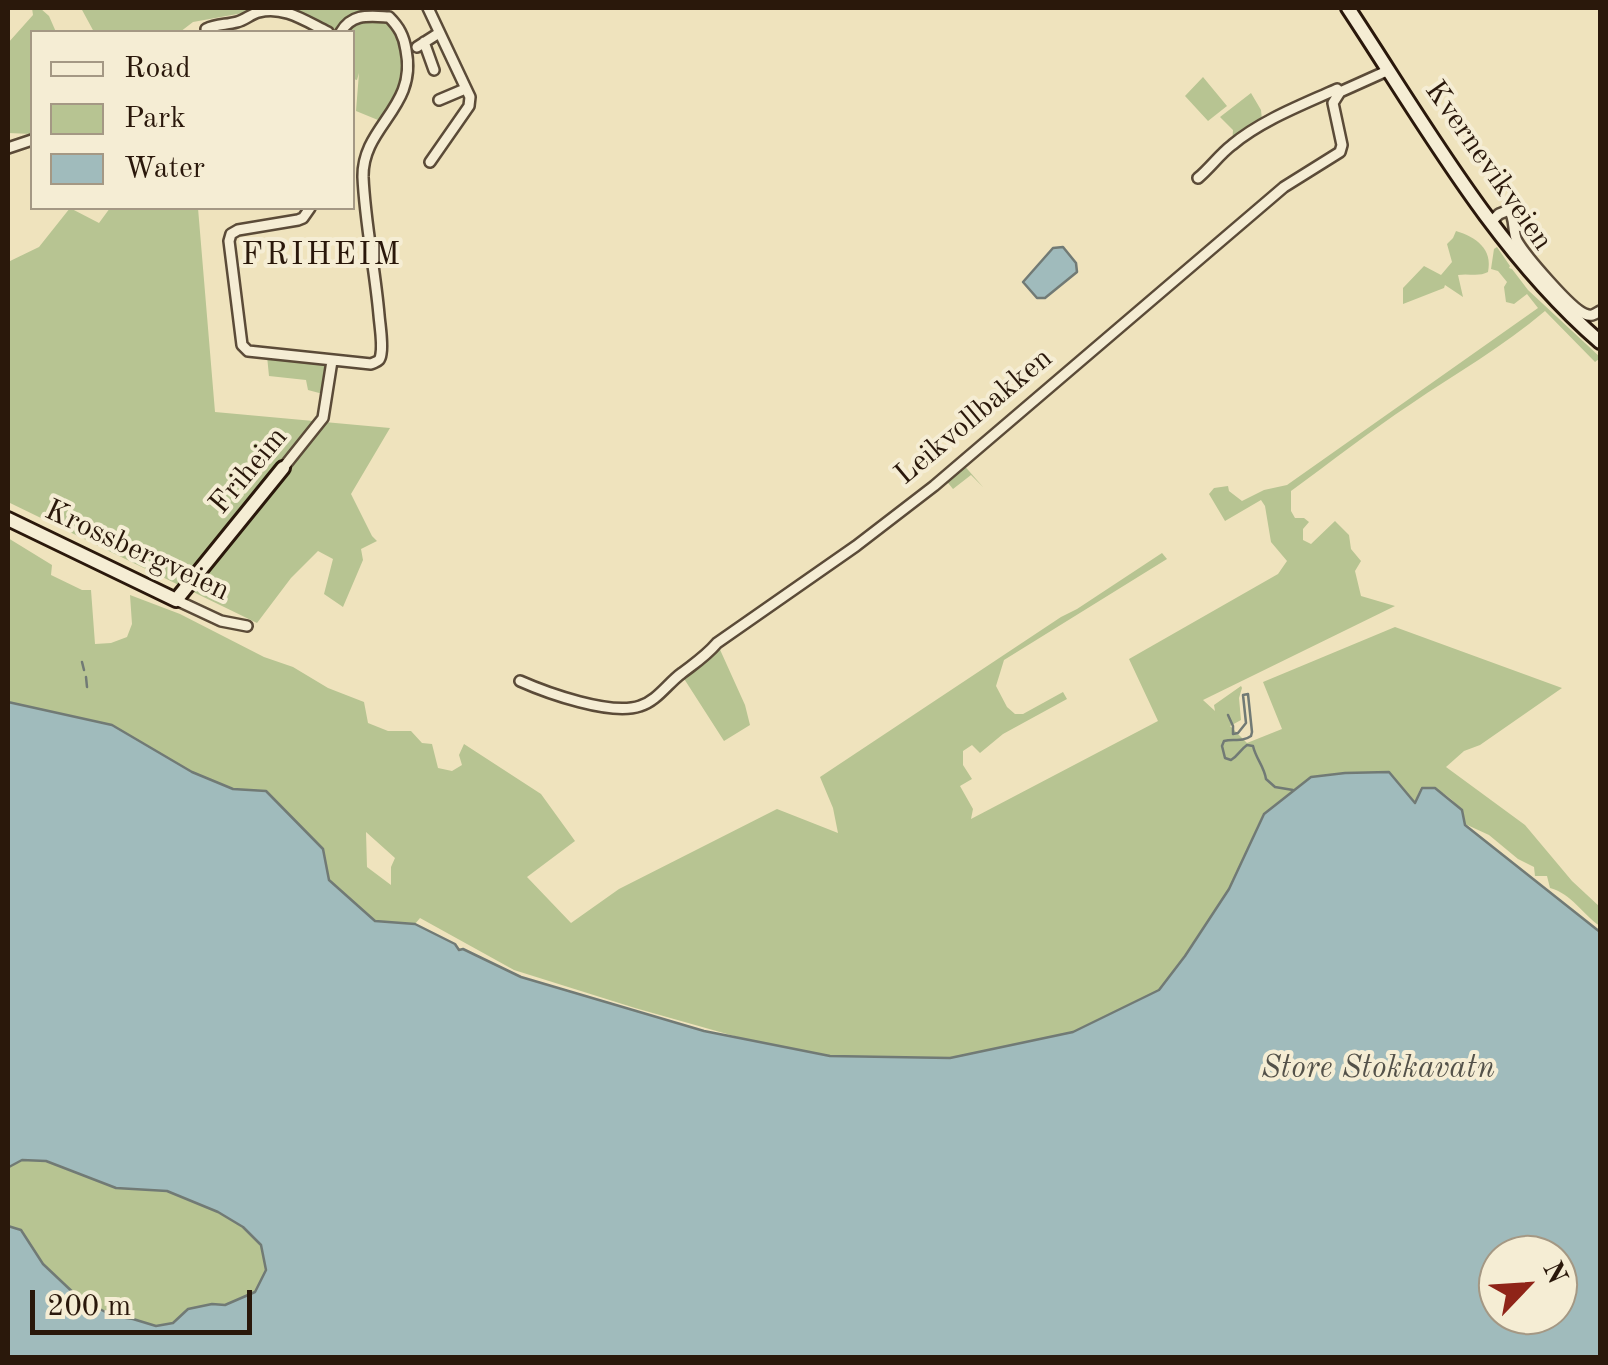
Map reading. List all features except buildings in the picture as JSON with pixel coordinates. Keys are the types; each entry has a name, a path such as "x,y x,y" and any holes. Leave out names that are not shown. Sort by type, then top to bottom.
{"main road":[{"name":"Kvernevikveien","path":"1348,8 1492,222 1554,299 1600,342"},
{"name":"Friheim","path":"176,600 283,468"},
{"name":"Krossbergveien","path":"8,520 176,600"}],"street":[{"path":"428,8 470,98 469,106 430,162"},
{"path":"206,29 269,10 287,13 324,30"},
{"path":"309,210 298,220 232,234 242,345 248,352 377,362 381,355 364,159 404,93 409,61 404,38 391,12 354,18 343,30"},
{"path":"434,70 420,45 439,32"},
{"path":"1198,178 1245,135 1299,106 1389,70"},
{"path":"439,100 465,89"},
{"name":"Leikvollbakken","path":"520,681 592,705 626,708 653,700 705,657 717,642 856,546 934,486 1284,187 1340,152 1333,104 1340,92"},
{"path":"1492,222 1509,210 1518,242 1557,290 1584,314 1600,311"},
{"name":"Friheim","path":"283,468 323,418 332,361"},
{"name":"Krossbergveien","path":"176,600 221,621 247,626"}],"green space":[{"path":"32,8 40,8 55,30 30,30 30,134 8,133 8,43 33,15"},
{"path":"81,8 271,8 193,22 183,30 93,30"},
{"path":"290,8 388,8 389,21 404,52 401,90 378,120 356,111 359,73 355,80 355,30 336,30"},
{"path":"1203,77 1227,106 1208,121 1185,96"},
{"path":"1251,93 1262,120 1232,145 1233,130 1220,117"},
{"path":"1261,198 1263,201 962,463 983,487 971,475 953,489 944,478 933,485 930,482 1254,207"},
{"path":"68,210 99,223 109,210 198,210 215,412 390,428 351,494 377,541 361,549 363,560 343,607 324,594 333,559 318,551 291,578 257,623 8,502 8,262 39,247"},
{"path":"1456,231 1481,245 1488,257 1488,272 1458,275 1463,297 1445,285 1403,304 1403,288 1424,266 1441,275 1452,262 1447,244"},
{"path":"1497,247 1528,290 1599,359 1595,362 1545,311 1291,491 1295,518 1309,522 1303,529 1303,540 1311,544 1335,521 1349,535 1351,549 1361,561 1355,571 1361,596 1395,606 1203,700 1215,711 1214,705 1241,686 1241,720 1230,726 1247,743 1282,729 1263,682 1395,627 1562,688 1480,745 1464,751 1446,767 1525,825 1572,881 1600,907 1600,926 1565,895 1550,888 1547,876 1535,876 1534,867 1489,835 1465,824 1460,809 1444,794 1421,787 1415,802 1389,772 1312,777 1263,814 1229,889 1161,993 1073,1035 950,1058 823,1058 635,1008 514,970 420,918 415,924 375,921 329,880 323,849 266,791 233,789 192,772 112,725 8,702 8,538 52,565 51,575 82,590 91,590 95,644 127,637 132,624 130,595 180,614 364,702 368,723 388,731 411,731 422,743 432,744 438,768 452,771 462,765 459,755 464,744 541,794 575,841 527,877 571,923 619,889 777,809 838,833 820,777 1162,553 1167,559 1004,660 996,686 1015,714 1023,714 1063,692 1067,699 1003,734 980,753 972,745 963,751 963,765 972,779 960,786 973,809 971,819 1158,721 1129,659 1278,574 1287,561 1271,542 1261,500 1225,521 1209,494 1214,488 1228,486 1242,501 1287,485 1538,308 1527,294 1514,304 1506,302 1507,282 1491,269","holes":["366,832 395,858 391,885 367,867"]},
{"path":"267,356 322,361 327,370 323,394 308,390 306,380 269,376"},
{"path":"717,643 750,725 724,741 681,674"},
{"path":"22,1160 46,1161 115,1188 166,1191 243,1226 261,1245 266,1270 255,1292 225,1305 188,1309 173,1323 156,1326 113,1316 79,1298 43,1264 21,1230 8,1226 8,1171"}],"water":[{"path":"1063,247 1076,263 1077,272 1045,298 1037,298 1023,282 1053,248"},
{"name":"Store Stokkavatn","path":"8,702 112,725 192,772 233,789 266,791 323,849 329,880 375,921 415,924 455,944 459,950 521,977 704,1031 830,1056 950,1058 1073,1032 1159,990 1229,889 1264,814 1311,777 1389,772 1415,803 1422,788 1435,788 1462,810 1465,825 1600,932 1600,1357 8,1357 8,1226 21,1230 43,1264 79,1298 113,1316 156,1326 173,1323 188,1309 225,1305 255,1292 266,1270 261,1245 243,1227 167,1191 116,1188 46,1161 22,1160 8,1171"}],"waterway":[{"path":"82,662 84,670"},
{"path":"86,677 87,687"},
{"path":"1228,715 1233,734 1238,733 1246,723 1243,695 1248,694 1251,736 1224,741 1225,758 1231,760 1247,745 1253,746 1266,779 1275,787 1293,790"}],"district":[{"name":"FRIHEIM","path":"322,256"}]}
